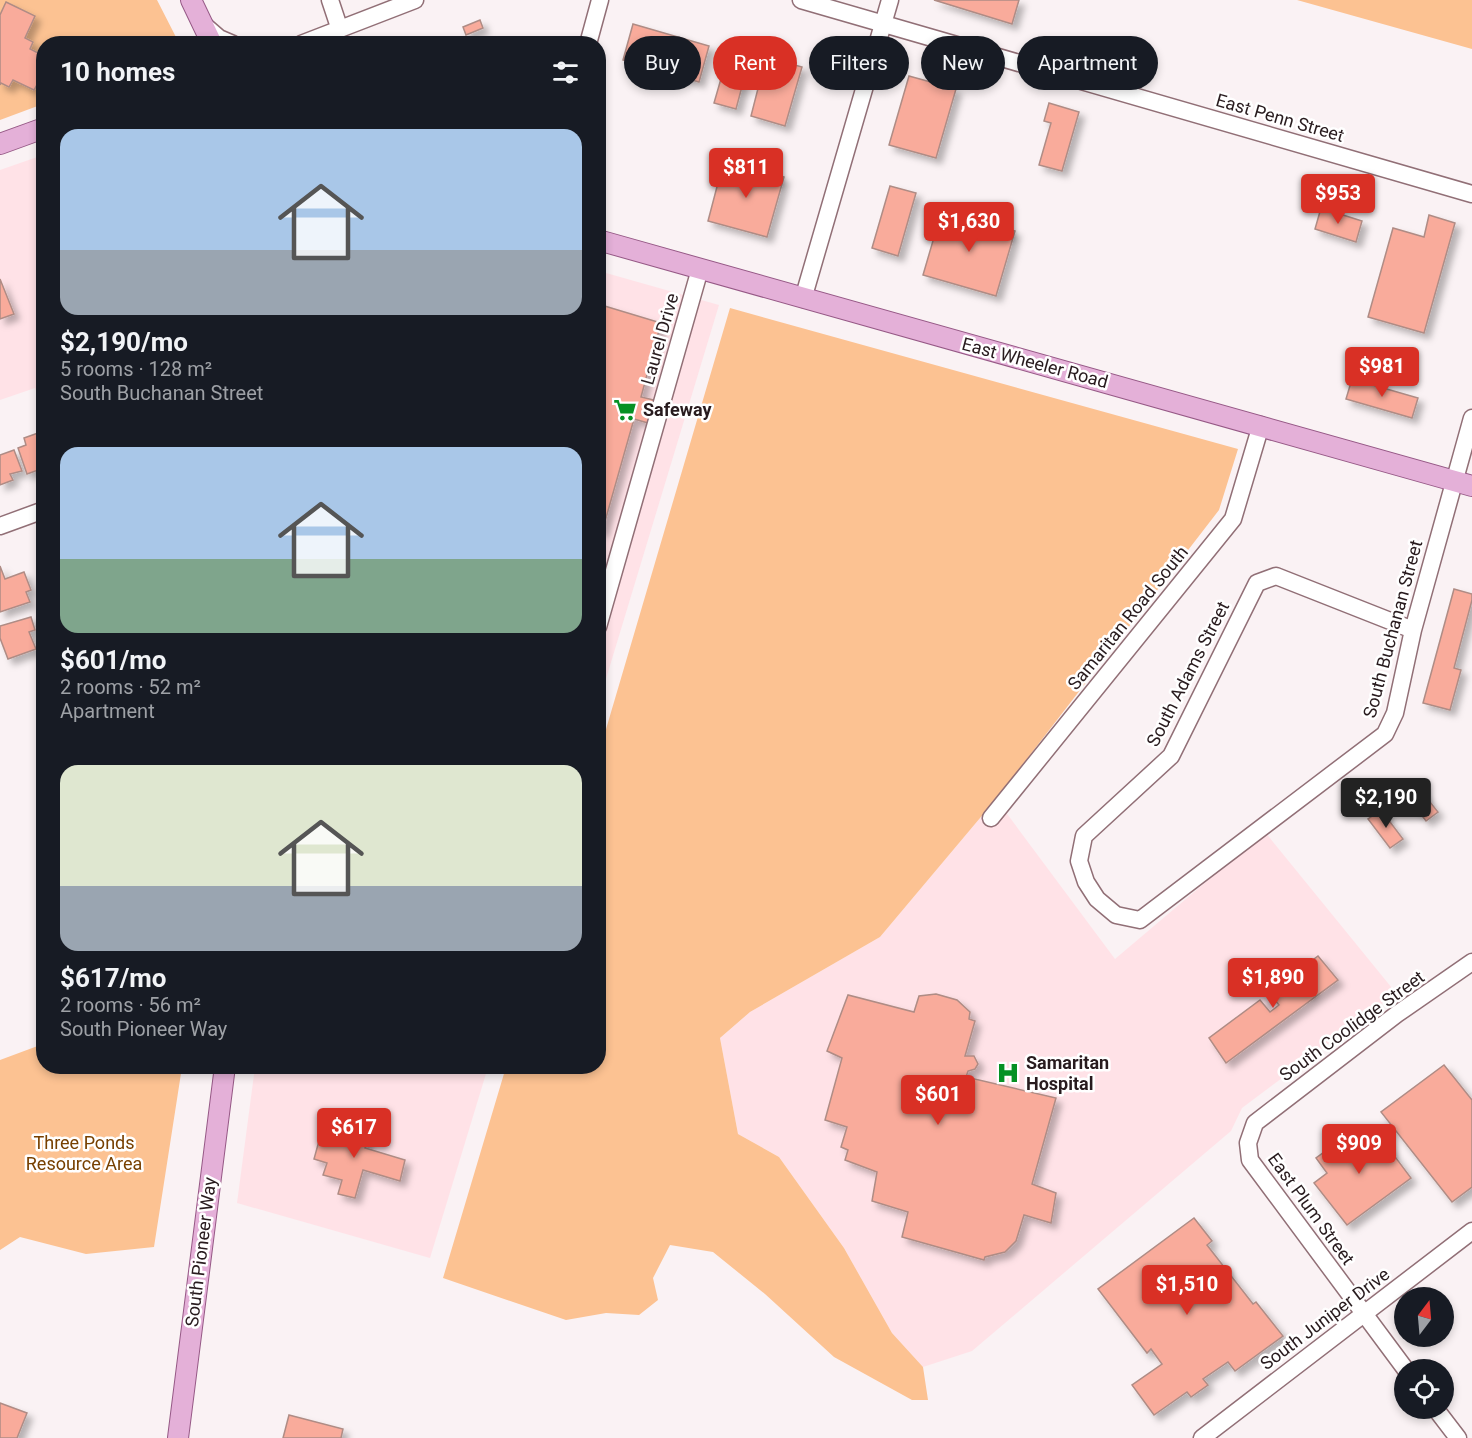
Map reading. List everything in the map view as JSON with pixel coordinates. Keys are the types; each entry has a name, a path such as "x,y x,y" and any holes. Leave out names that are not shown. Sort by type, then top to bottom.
{"main road":[{"path":"191,0 208,36"},
{"path":"0,144 36,131"},
{"name":"East Wheeler Road","path":"606,242 1261,425 1463,484"},
{"name":"South Pioneer Way","path":"178,1438 224,1074"}],"street":[{"path":"330,0 339,27"},
{"path":"320,36 415,0"},
{"path":"590,36 600,0"},
{"name":"East Penn Street","path":"801,0 1472,194"},
{"path":"803,299 890,0"},
{"path":"202,23 217,36"},
{"name":"Laurel Drive","path":"606,599 700,269"},
{"path":"1463,484 1472,418"},
{"name":"Samaritan Road South","path":"992,818 1233,519 1261,425"},
{"name":"South Buchanan Street","path":"1140,920 1385,734 1395,712 1413,630 1463,484"},
{"path":"0,526 36,513"},
{"name":"South Adams Street","path":"1140,920 1116,915 1097,899 1086,882 1079,861 1084,836 1171,756 1257,583 1276,576 1413,630"},
{"name":"South Coolidge Street","path":"1255,1123 1397,1014 1472,962"},
{"name":"East Plum Street","path":"1255,1123 1248,1143 1251,1160 1398,1359"},
{"name":"South Juniper Drive","path":"1202,1438 1472,1231"},
{"path":"1444,1419 1458,1438"}],"shaded area":[{"path":"36,157 36,390 35,388 0,400 0,170"},
{"path":"606,273 719,305 606,679"},
{"name":"Samaritan Hospital","path":"996,799 1115,959 1265,832 1396,993 1242,1108 1231,1131 972,1351 923,1367 892,1333 844,1248 779,1157 738,1134 720,1038 750,1012 880,937"},
{"path":"254,1074 486,1074 430,1258 237,1203"}],"green space":[{"path":"0,0 157,0 175,36 36,36 36,107 0,120"},
{"path":"1297,0 1472,0 1472,49"},
{"path":"730,308 1238,449 1219,510 996,799 880,937 750,1012 720,1038 738,1134 779,1157 844,1248 892,1333 923,1367 928,1400 912,1400 834,1357 765,1294 713,1252 670,1245 653,1278 658,1300 639,1315 606,1313 566,1320 443,1278 504,1074 606,1074 606,729"},
{"name":"Three Ponds Resource Area","path":"36,1047 36,1074 181,1074 154,1247 86,1254 20,1237 0,1250 0,1060"}],"building":[{"path":"934,0 1019,0 1012,24"},
{"path":"6,2 35,16 25,38 33,42 30,49 36,52 36,86 34,90 13,80 9,87 1,83 0,85 0,15"},
{"path":"480,20 483,28 466,35 463,27"},
{"path":"633,24 674,36 630,36"},
{"path":"701,44 709,46 701,75"},
{"path":"797,66 802,67 797,84"},
{"path":"909,76 921,79 921,90 956,90 936,158 889,145 905,90 909,90"},
{"path":"718,90 741,90 736,109 714,103"},
{"path":"758,90 795,90 785,126 751,116"},
{"path":"1049,103 1079,112 1062,171 1039,165 1051,123 1044,121"},
{"path":"724,160 784,177 767,237 708,221"},
{"path":"890,186 916,193 898,256 872,248"},
{"path":"1321,208 1362,221 1356,242 1315,229"},
{"path":"942,210 1015,231 996,296 923,275"},
{"path":"1429,215 1455,223 1424,333 1368,317 1393,228 1424,237"},
{"path":"0,279 14,314 0,319"},
{"name":"Safeway","path":"606,306 661,323 641,397 654,400 648,423 634,419 606,518"},
{"path":"1352,379 1418,398 1412,418 1346,399"},
{"path":"36,434 36,471 27,474 18,448 26,445 24,438"},
{"path":"14,450 22,471 10,474 13,480 0,485 0,455"},
{"path":"0,566 5,579 24,572 31,590 26,592 30,602 0,612"},
{"path":"1454,589 1472,594 1472,600 1454,668 1461,670 1450,710 1423,703"},
{"path":"31,617 35,630 29,632 36,649 8,659 0,638 0,626"},
{"path":"1415,783 1438,812 1426,821 1403,791"},
{"path":"1381,810 1403,839 1390,848 1368,819"},
{"path":"1318,956 1338,980 1226,1063 1209,1038 1260,1000 1270,1012 1279,1005 1269,993"},
{"path":"936,994 957,1000 970,1012 969,1019 975,1021 965,1056 974,1056 978,1064 975,1069 968,1071 966,1077 1056,1098 1032,1184 1056,1193 1051,1223 1024,1215 1016,1241 1005,1252 985,1257 984,1260 902,1237 908,1212 872,1201 877,1172 845,1160 848,1150 841,1147 847,1127 825,1120 842,1058 827,1051 848,995 914,1012 919,996"},
{"path":"1444,1065 1472,1100 1472,1187 1452,1202 1381,1112"},
{"path":"334,1123 369,1133 365,1148 405,1160 400,1181 363,1170 355,1198 338,1194 342,1180 323,1175 327,1163 314,1159 322,1130 332,1132"},
{"path":"1353,1131 1363,1145 1378,1134 1411,1178 1347,1225 1314,1183 1327,1173 1316,1158"},
{"path":"1194,1218 1212,1241 1207,1245 1253,1304 1256,1302 1283,1336 1235,1371 1228,1362 1203,1379 1208,1385 1191,1397 1187,1392 1154,1415 1132,1385 1162,1364 1151,1349 1147,1353 1098,1289"},
{"path":"0,1403 27,1413 17,1438 0,1438"},
{"path":"289,1415 343,1429 341,1438 283,1438"}],"place":[{"name":"Safeway","path":"625,410"},
{"name":"Samaritan Hospital","path":"1008,1073"}]}
